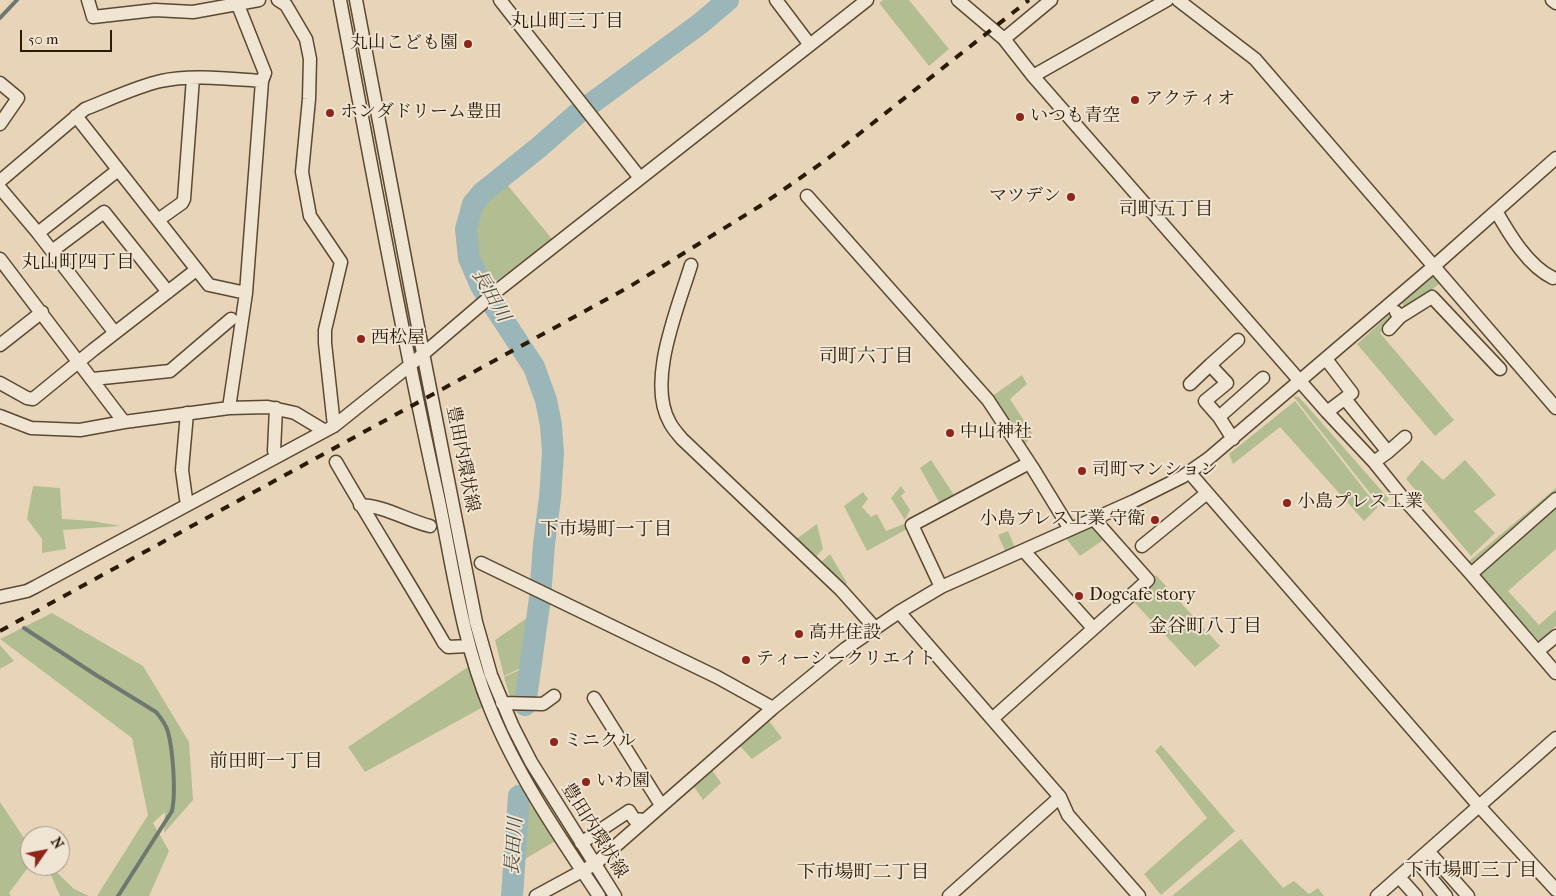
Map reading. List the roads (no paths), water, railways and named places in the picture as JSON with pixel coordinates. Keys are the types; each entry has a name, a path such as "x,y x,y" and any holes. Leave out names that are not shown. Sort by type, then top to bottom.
{"street":[{"path":"88,0 94,17 155,10 193,12 237,1 260,0"},
{"path":"278,0 286,5 306,38 310,59 309,99 302,172 310,216 341,262 325,330 330,429"},
{"name":"豊田内環状線","path":"340,0 409,366 468,646 489,707 510,750 535,795 599,896"},
{"name":"豊田内環状線","path":"356,0 476,622 492,675 507,703 531,762 615,896"},
{"path":"500,0 640,178"},
{"path":"776,0 810,45"},
{"path":"0,597 27,591 35,587 330,429 409,366 498,290 867,0"},
{"path":"958,0 1004,39 1033,76 1327,412 1374,462 1402,498 1471,574 1556,673"},
{"path":"1004,39 1051,0"},
{"path":"1033,76 1167,0"},
{"path":"1178,0 1255,59 1556,408"},
{"path":"1552,0 1556,3"},
{"path":"228,408 246,293 262,81 265,73 237,1"},
{"path":"0,181 85,109 102,102 162,80 193,78 262,81"},
{"path":"158,220 182,203 184,199 193,78"},
{"path":"0,83 18,98 0,124"},
{"path":"76,116 209,285 246,293"},
{"path":"536,896 594,864 773,708 845,649 899,612 941,588 1134,501 1189,472 1233,439 1299,380 1433,267 1556,158"},
{"path":"38,233 118,170"},
{"path":"0,188 38,233 114,333"},
{"path":"807,196 988,400 1070,529"},
{"path":"1496,211 1509,235 1542,273 1553,278"},
{"path":"52,251 104,212 168,292"},
{"path":"1,262 80,361 124,422"},
{"path":"691,266 664,357 661,392 670,423 682,439 841,590 875,628"},
{"path":"0,383 27,398 33,399 196,270"},
{"path":"1389,329 1400,317 1432,297 1500,369"},
{"path":"1386,307 1395,311 1400,317"},
{"path":"0,345 42,312"},
{"path":"93,379 170,371 231,319"},
{"path":"1190,384 1238,340"},
{"path":"1326,359 1352,392 1327,412"},
{"path":"1210,365 1227,382 1205,401 1219,417 1233,439"},
{"path":"1219,417 1263,378"},
{"path":"1345,399 1388,452"},
{"path":"0,416 32,428 80,430 228,408 268,406 295,413 330,429"},
{"path":"274,451 276,408"},
{"path":"186,499 182,470 187,414"},
{"path":"1374,462 1405,437"},
{"path":"336,462 444,643 448,647 468,646"},
{"path":"941,588 912,526 1029,463"},
{"path":"1189,472 1479,806 1556,890"},
{"path":"1142,546 1207,493"},
{"path":"1471,574 1556,499"},
{"path":"360,505 374,505 417,523 430,526"},
{"path":"992,719 1148,580 1093,518"},
{"path":"1024,552 1093,628"},
{"path":"481,563 717,677 773,708"},
{"path":"899,612 1060,797 1068,816 1139,896"},
{"path":"1538,652 1556,636"},
{"path":"507,703 543,704 554,696"},
{"path":"594,698 661,805"},
{"path":"1377,896 1556,738"},
{"path":"949,896 1060,797"},
{"path":"581,843 629,811 634,818 644,820"},
{"path":"1428,851 1468,896"},
{"path":"1417,861 1446,896"},
{"path":"1399,877 1416,896"}],"waterway":[{"path":"0,18 17,0"},
{"name":"長田川","path":"525,705 540,598 550,498 553,453 551,425 546,400 534,367 481,286 469,258 466,229 473,204 482,193 577,114 701,23 728,0"},
{"path":"24,628 156,712 167,729 173,771 174,794 172,811 118,896"},
{"name":"長田川","path":"512,896 519,796"}],"railway":[{"path":"0,631 629,287 760,206 826,160 1029,0"}],"place":[{"name":"丸山こども園","path":"468,44"},
{"name":"アクティオ","path":"1135,100"},
{"name":"ホンダドリーム豊田","path":"330,113"},
{"name":"いつも青空","path":"1020,117"},
{"name":"マツデン","path":"1071,197"},
{"name":"西松屋","path":"361,339"},
{"name":"中山神社","path":"950,433"},
{"name":"司町マンション","path":"1082,471"},
{"name":"小島プレス工業","path":"1287,503"},
{"name":"小島プレス工業 守衛","path":"1155,520"},
{"name":"Dogcafe story","path":"1079,596"},
{"name":"高井住設","path":"799,634"},
{"name":"ティーシークリエイト","path":"746,660"},
{"name":"ミニクル","path":"554,742"},
{"name":"いわ園","path":"586,782"}],"district":[{"name":"丸山町三丁目","path":"567,22"},
{"name":"司町五丁目","path":"1166,210"},
{"name":"丸山町四丁目","path":"78,263"},
{"name":"司町六丁目","path":"866,357"},
{"name":"下市場町一丁目","path":"606,530"},
{"name":"金谷町八丁目","path":"1205,627"},
{"name":"前田町一丁目","path":"266,762"},
{"name":"下市場町三丁目","path":"1471,871"},
{"name":"下市場町二丁目","path":"863,873"}]}
